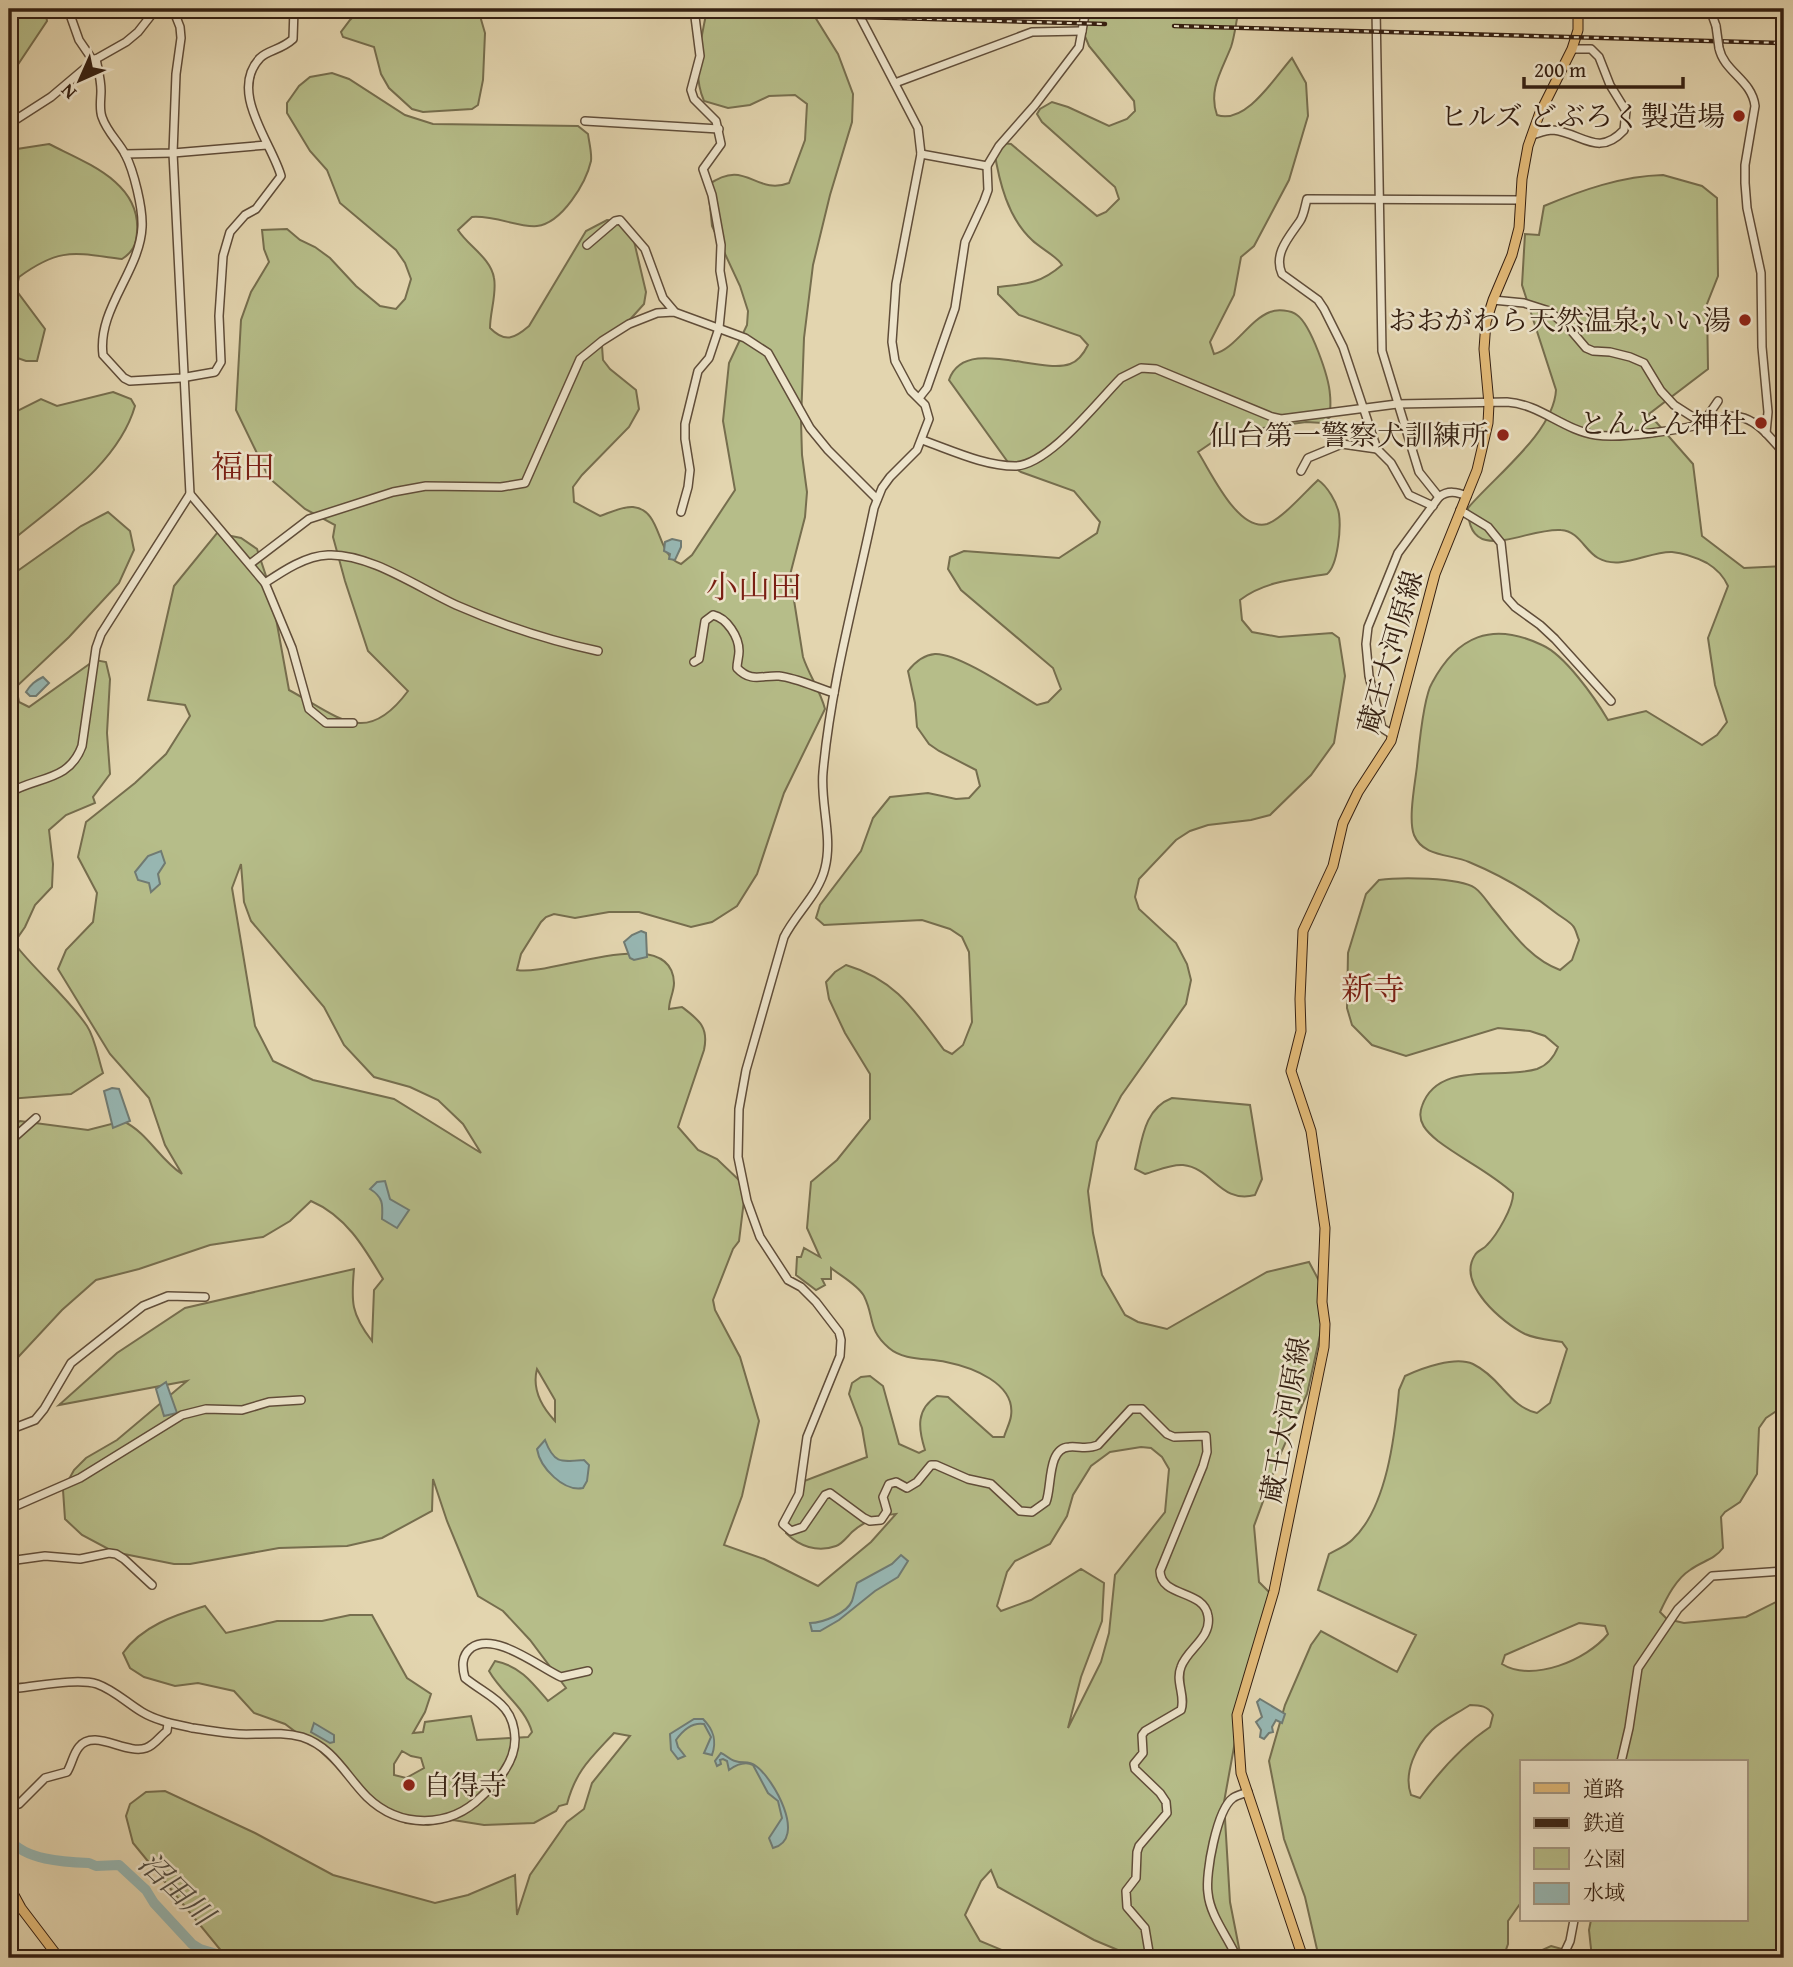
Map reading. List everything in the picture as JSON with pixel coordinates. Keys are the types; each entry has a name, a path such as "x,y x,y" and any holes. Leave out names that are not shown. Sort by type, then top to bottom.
{"main road":[{"name":"蔵王大河原線","path":"1303,1958 1238,1761 1237,1715 1275,1591 1324,1347 1322,1302 1325,1228 1311,1131 1291,1071 1301,1031 1303,931 1333,866 1343,822 1358,792 1387,751 1393,735 1428,597 1484,446 1489,404 1484,341 1486,322 1516,242 1525,163 1532,135 1572,49 1578,30 1578,9"},
{"path":"9,1886 20,1908 58,1958"}],"street":[{"path":"68,9 83,48 92,59 96,59"},
{"path":"9,124 51,97 96,59 126,42 138,32 156,9"},
{"path":"9,793 64,772 78,756 82,746 96,648 106,622 190,494 173,153 176,74 181,38 173,9"},
{"path":"96,59 102,116 107,130 125,154 134,180 142,225 133,260 108,316 103,338 103,355 130,381 215,372 220,367 222,349 219,316 223,256 230,232 245,215 256,209 281,176 251,104 251,80 258,60 264,54 285,47 293,39 294,9"},
{"path":"681,512 690,470 685,424 698,371 709,358 719,328 723,288 720,271 722,254 712,195 704,169 721,144 716,121 694,99 691,90 700,56 694,9"},
{"path":"856,9 918,128 920,154 896,284 892,342 898,369 929,413 922,440 913,454 890,477 877,499 834,693 822,774 827,834 826,867 815,891 784,937 746,1070 739,1109 738,1157 747,1201 760,1237 788,1280 801,1287 816,1302 839,1332 841,1340 840,1356 807,1437 799,1494 783,1524 791,1531 803,1527 825,1495 830,1493 864,1518 870,1521 881,1520 887,1511 883,1497 886,1488 895,1482 907,1488 913,1486 930,1465 990,1484 1020,1511 1032,1512 1046,1502 1052,1466 1060,1450 1066,1447 1091,1448 1098,1445 1131,1409 1142,1409 1167,1434 1174,1437 1206,1436 1207,1452 1203,1466 1160,1571 1167,1586 1203,1604 1209,1618 1206,1632 1181,1665 1178,1679 1183,1703 1181,1710 1145,1731 1142,1735 1143,1753 1134,1764 1135,1769 1166,1802 1167,1813 1145,1837 1136,1852 1136,1878 1126,1891 1127,1907 1145,1928 1150,1958"},
{"path":"919,398 927,388 955,308 962,253 988,190 987,166 999,146 1079,47 1086,9"},
{"path":"1376,9 1382,351 1419,472 1443,495 1467,496"},
{"path":"1710,9 1723,59 1754,96 1745,183 1747,208 1760,273 1762,347 1768,412 1766,433"},
{"path":"895,83 1032,32 1082,31"},
{"path":"1532,135 1555,130 1596,143 1612,141 1625,130 1626,111 1609,85 1596,53 1591,49 1572,49"},
{"path":"585,121 719,129"},
{"path":"125,154 267,145"},
{"path":"920,154 987,166"},
{"path":"1433,506 1409,495 1391,463 1377,449 1343,347 1324,309 1318,300 1282,274 1279,261 1286,240 1302,219 1307,199 1521,200"},
{"path":"587,245 615,221 620,220 645,249 663,298 674,312"},
{"path":"1493,300 1524,303 1549,311 1593,352 1620,354 1644,363 1661,391 1674,405 1702,424"},
{"path":"250,564 309,519 393,492 426,486 502,487 524,483 580,359 629,324 657,313 674,312 719,328 745,338 768,353 810,428 877,499"},
{"path":"922,440 996,463 1014,466 1034,462 1122,378 1148,368 1281,419 1397,404 1522,403 1576,431 1597,435 1628,435 1702,424 1722,416 1740,417 1766,433 1784,453"},
{"path":"1702,424 1718,401"},
{"path":"1301,471 1308,458 1342,444 1377,449"},
{"path":"190,494 265,583 292,648 309,709 326,723 353,723"},
{"path":"1393,735 1382,728 1375,704 1369,676 1366,634 1398,553 1443,495"},
{"path":"1461,510 1488,527 1501,543 1507,598 1555,639 1611,701"},
{"path":"265,583 302,561 328,555 341,556 377,566 457,605 537,636 598,651"},
{"path":"694,662 699,659 705,621 713,615 719,616 734,635 739,652 737,668 743,674 755,679 780,677 834,693"},
{"path":"9,1142 36,1118"},
{"path":"9,1430 35,1420 71,1363 132,1314 157,1299 168,1296 205,1297"},
{"path":"9,1509 80,1478 182,1415 206,1409 242,1410 283,1400 301,1400"},
{"path":"9,1561 45,1556 80,1559 116,1554 152,1585"},
{"path":"1621,1760 1638,1668 1678,1609 1712,1576 1784,1571"},
{"path":"9,1686 18,1688 81,1682 96,1684 143,1713 168,1723 240,1734 275,1732 301,1737 318,1744 331,1755 380,1808 420,1822 438,1821 474,1805 508,1767 515,1745 512,1718 504,1706 464,1678 462,1660 469,1650 487,1643 508,1648 562,1677 588,1671"},
{"path":"9,1806 19,1804 45,1778 67,1772 76,1751 88,1740 95,1739 140,1750 152,1746 167,1731 168,1723"},
{"path":"1237,1958 1211,1905 1208,1892 1209,1873 1220,1820 1226,1805 1232,1798 1248,1792"},
{"path":"1562,1958 1570,1941 1574,1922"}],"green space":[{"path":"13,9 45,9 47,21 9,78 9,13"},
{"path":"361,9 478,9 485,33 483,80 478,105 472,109 423,112 412,109 389,88 381,74 374,47 343,37 341,32"},
{"path":"707,9 810,9 838,54 853,94 852,122 813,265 804,338 801,421 807,492 805,517 790,575 803,657 825,709 784,793 757,874 737,906 712,922 691,927 639,912 609,912 575,918 554,914 541,922 521,954 517,970 533,970 632,953 653,956 668,965 674,983 669,1009 682,1007 698,1020 704,1030 704,1050 678,1127 698,1150 717,1159 740,1181 744,1200 739,1241 733,1249 713,1300 715,1310 740,1357 759,1421 742,1496 724,1545 764,1559 818,1586 871,1542 896,1514 867,1522 840,1544 829,1548 809,1547 786,1533 787,1519 799,1483 867,1457 862,1428 849,1394 852,1383 861,1377 870,1376 883,1386 899,1444 919,1453 925,1450 920,1427 922,1413 937,1396 948,1397 993,1437 1004,1437 1011,1416 1011,1404 1006,1394 990,1378 956,1364 909,1357 889,1348 874,1329 864,1296 854,1284 831,1268 831,1279 822,1279 825,1285 816,1290 796,1275 797,1257 801,1257 804,1248 820,1257 807,1228 811,1182 837,1160 870,1119 870,1074 845,1033 829,999 826,982 846,965 878,979 903,998 944,1050 952,1054 963,1045 972,1022 969,952 962,937 950,929 922,920 824,925 816,918 820,905 861,851 873,818 890,797 928,793 956,799 969,798 980,786 976,770 929,744 917,727 908,671 927,656 945,655 972,666 1037,705 1048,702 1061,689 1053,668 961,590 948,569 950,557 964,551 1059,558 1097,533 1100,522 1074,491 1021,472 1010,465 949,380 957,367 970,360 1004,359 1057,366 1076,361 1088,345 1080,336 1019,315 998,294 998,287 1032,282 1047,276 1062,265 1032,240 1017,221 1002,186 994,149 1001,143 1011,144 1097,216 1106,212 1119,199 1115,187 1042,122 1037,114 1052,102 1109,126 1127,119 1135,111 1134,101 1089,46 1084,34 1084,9 1239,9 1234,38 1215,89 1217,115 1239,113 1249,106 1292,58 1306,83 1308,116 1289,180 1254,246 1241,257 1234,295 1210,342 1214,354 1228,347 1262,316 1276,310 1294,313 1308,329 1323,364 1329,387 1330,417 1323,423 1306,422 1223,435 1198,452 1226,498 1246,519 1256,524 1267,524 1279,517 1318,480 1334,500 1340,528 1334,563 1327,574 1270,585 1240,600 1242,620 1252,632 1279,637 1332,633 1339,638 1345,676 1334,743 1311,775 1270,815 1208,825 1190,831 1176,840 1139,879 1135,897 1139,909 1176,943 1187,964 1191,980 1186,1004 1121,1096 1097,1142 1088,1191 1102,1275 1125,1315 1138,1322 1167,1329 1267,1272 1309,1262 1325,1292 1323,1322 1307,1394 1280,1455 1254,1526 1259,1582 1274,1597 1240,1714 1224,1802 1230,1902 1241,1958 1137,1958 1094,1940 998,1887 991,1870 981,1881 965,1915 980,1941 1021,1958 831,1958 820,1953 821,1958 227,1958 133,1843 126,1816 130,1804 146,1792 165,1791 255,1833 333,1875 435,1903 468,1895 515,1875 517,1915 530,1875 567,1822 584,1809 592,1783 630,1736 614,1733 580,1773 567,1804 559,1806 556,1811 534,1823 484,1825 453,1820 428,1825 406,1823 389,1816 317,1748 285,1724 254,1713 234,1691 198,1683 175,1686 144,1677 130,1668 123,1653 140,1636 171,1618 205,1606 226,1633 277,1621 322,1621 350,1615 372,1615 407,1678 431,1694 413,1733 423,1732 425,1722 471,1716 477,1740 528,1737 532,1732 529,1723 489,1671 495,1661 519,1671 548,1701 566,1688 530,1640 503,1611 478,1596 433,1479 432,1511 382,1538 347,1546 279,1548 190,1564 174,1564 114,1552 82,1535 65,1519 63,1490 74,1470 86,1458 117,1440 187,1381 59,1405 117,1353 185,1308 354,1269 356,1315 372,1341 374,1290 383,1279 361,1244 344,1224 311,1201 290,1221 263,1237 210,1245 139,1269 96,1280 62,1310 9,1367 9,1127 20,1121 88,1130 123,1121 140,1132 182,1174 165,1145 149,1098 110,1054 58,969 66,950 93,922 97,893 78,857 86,822 166,754 190,716 185,705 148,700 174,586 217,533 241,538 257,549 271,591 289,690 338,717 365,723 379,719 408,691 368,651 333,537 335,525 305,509 269,478 236,410 241,320 251,292 269,262 264,249 262,230 287,229 300,240 315,247 380,306 396,309 405,299 411,279 396,250 340,203 327,170 310,151 287,113 287,103 299,86 310,77 332,73 349,79 405,115 433,124 578,126 588,134 591,161 588,170 572,201 555,218 537,226 530,226 472,217 458,230 489,264 495,290 490,328 505,337 519,334 529,326 586,231 607,220 619,221 633,237 646,292 644,304 625,325 604,339 602,346 603,360 636,390 639,409 629,427 573,487 574,502 600,516 625,508 643,510 655,524 667,552 681,564 692,555 735,490 723,421 729,363 747,325 748,311 740,286 712,226 708,185 721,177 732,175 741,175 767,185 789,183 805,140 807,104 795,95 769,96 750,105 728,108 704,101 698,67","holes":["241,864 244,902 251,921 324,1007 344,1045 374,1077 410,1087 438,1100 463,1124 481,1153 394,1099 313,1080 273,1061 255,1026 232,888","537,1369 555,1400 555,1421 539,1397","1141,1447 1151,1448 1162,1457 1169,1469 1165,1512 1115,1575 1109,1633 1101,1662 1068,1728 1081,1677 1102,1621 1104,1583 1081,1569 1031,1600 1001,1611 997,1606 1007,1572 1015,1561 1050,1544 1067,1516 1073,1495 1091,1466 1110,1452","402,1751 421,1758 424,1768 406,1778 394,1775 394,1764"]},
{"path":"49,144 94,167 121,187 136,215 137,237 131,251 122,259 68,255 46,261 19,277 16,290 45,329 37,361 26,361 9,355 9,158 17,149"},
{"path":"1663,175 1702,186 1717,198 1718,276 1707,304 1708,369 1649,414 1693,464 1702,536 1744,568 1784,566 1784,1406 1766,1418 1759,1428 1757,1474 1740,1502 1721,1517 1723,1548 1680,1578 1660,1612 1667,1619 1684,1623 1746,1617 1784,1598 1784,1958 1592,1958 1591,1922 1748,1922 1748,1760 1520,1760 1520,1904 1508,1921 1508,1944 1503,1958 1319,1958 1305,1897 1284,1839 1269,1761 1285,1705 1311,1645 1321,1631 1397,1672 1416,1635 1318,1590 1329,1554 1352,1540 1374,1509 1392,1449 1399,1390 1405,1376 1439,1364 1466,1362 1485,1372 1522,1406 1537,1413 1550,1403 1567,1349 1562,1342 1534,1337 1516,1329 1495,1312 1477,1290 1471,1266 1475,1255 1500,1228 1511,1205 1513,1193 1438,1141 1427,1130 1420,1117 1422,1106 1430,1092 1442,1082 1472,1074 1537,1069 1550,1060 1558,1047 1545,1036 1530,1031 1498,1028 1406,1056 1372,1045 1352,1025 1347,1008 1348,953 1366,894 1379,880 1414,878 1467,884 1482,895 1523,944 1540,959 1560,970 1572,960 1579,940 1571,924 1525,891 1481,867 1462,859 1438,854 1418,842 1412,828 1412,811 1422,723 1429,690 1442,667 1465,644 1478,637 1507,634 1551,650 1570,667 1608,720 1646,711 1702,745 1717,735 1727,722 1715,685 1708,638 1728,586 1714,568 1695,558 1672,552 1625,562 1607,561 1593,555 1573,534 1561,530 1488,541 1478,536 1471,526 1468,508 1534,438 1553,406 1556,390 1522,285 1525,234 1539,235 1544,206 1602,185","holes":["1579,1623 1605,1626 1608,1634 1599,1644 1558,1666 1528,1671 1502,1664 1505,1655","1470,1705 1489,1710 1493,1715 1490,1727 1452,1760 1420,1798 1411,1795 1410,1769 1426,1736 1436,1726"]},
{"path":"1779,389 1784,389 1784,430 1779,423"},
{"path":"113,392 131,399 135,406 127,427 114,447 100,465 64,499 9,543 9,415 41,399 57,406"},
{"path":"108,512 130,531 134,550 119,583 69,637 16,687 19,702 29,707 95,660 106,662 110,679 107,733 110,774 93,797 95,803 66,815 49,830 53,864 52,887 35,905 14,943 87,1026 103,1073 71,1094 9,1099 9,577 81,526"},
{"path":"1172,1098 1250,1105 1262,1179 1255,1195 1233,1195 1202,1172 1183,1165 1145,1174 1135,1169 1149,1118 1162,1103"},
{"path":"1551,1946 1562,1949 1565,1958 1532,1958 1542,1950"}],"water":[{"path":"672,539 681,541 675,560 669,559 670,554 664,551 665,542"},
{"path":"43,677 49,683 36,696 30,696 26,692 28,689"},
{"path":"161,851 165,863 158,874 160,884 151,892 149,883 138,880 135,872 148,856"},
{"path":"641,931 646,933 647,957 634,960 630,958 624,942"},
{"path":"119,1089 130,1121 113,1128 104,1091"},
{"path":"385,1181 390,1199 409,1210 397,1228 382,1219 381,1201 370,1189 377,1182"},
{"path":"166,1382 177,1413 164,1416 156,1389"},
{"path":"545,1440 552,1454 559,1460 584,1460 589,1465 587,1481 583,1488 568,1486 548,1471 537,1449"},
{"path":"901,1555 908,1561 898,1577 875,1591 839,1620 820,1631 812,1631 810,1623 828,1619 845,1610 852,1601 857,1583 892,1564"},
{"path":"1260,1699 1285,1714 1282,1723 1276,1720 1272,1727 1273,1732 1264,1739 1260,1737 1261,1730 1256,1722 1262,1717 1257,1702"},
{"path":"694,1719 703,1719 710,1727 714,1740 712,1755 704,1753 711,1737 704,1724 696,1724 676,1740 685,1756 678,1759 671,1750 670,1734"},
{"path":"314,1723 334,1735 334,1742 330,1743 311,1732"},
{"path":"721,1753 738,1762 753,1764 771,1783 784,1808 787,1821 788,1833 783,1842 773,1848 769,1838 782,1818 778,1801 768,1793 753,1765 741,1764 729,1770 727,1761 723,1759 717,1766 715,1761"}],"waterway":[{"name":"沼田川","path":"9,1839 34,1856 96,1866 119,1865 146,1890 154,1903 192,1944 230,1958"}],"railway":[{"path":"577,9 1105,24"},
{"path":"1174,26 1784,43"}],"place":[{"name":"ヒルズ どぶろく製造場","path":"1739,116"},
{"name":"おおがわら天然温泉;いい湯","path":"1745,320"},
{"name":"とんとん神社","path":"1761,423"},
{"name":"仙台第一警察犬訓練所","path":"1503,435"},
{"name":"自得寺","path":"409,1785"}],"district":[{"name":"福田","path":"243,467"},
{"name":"小山田","path":"754,587"},
{"name":"新寺","path":"1373,989"}]}
